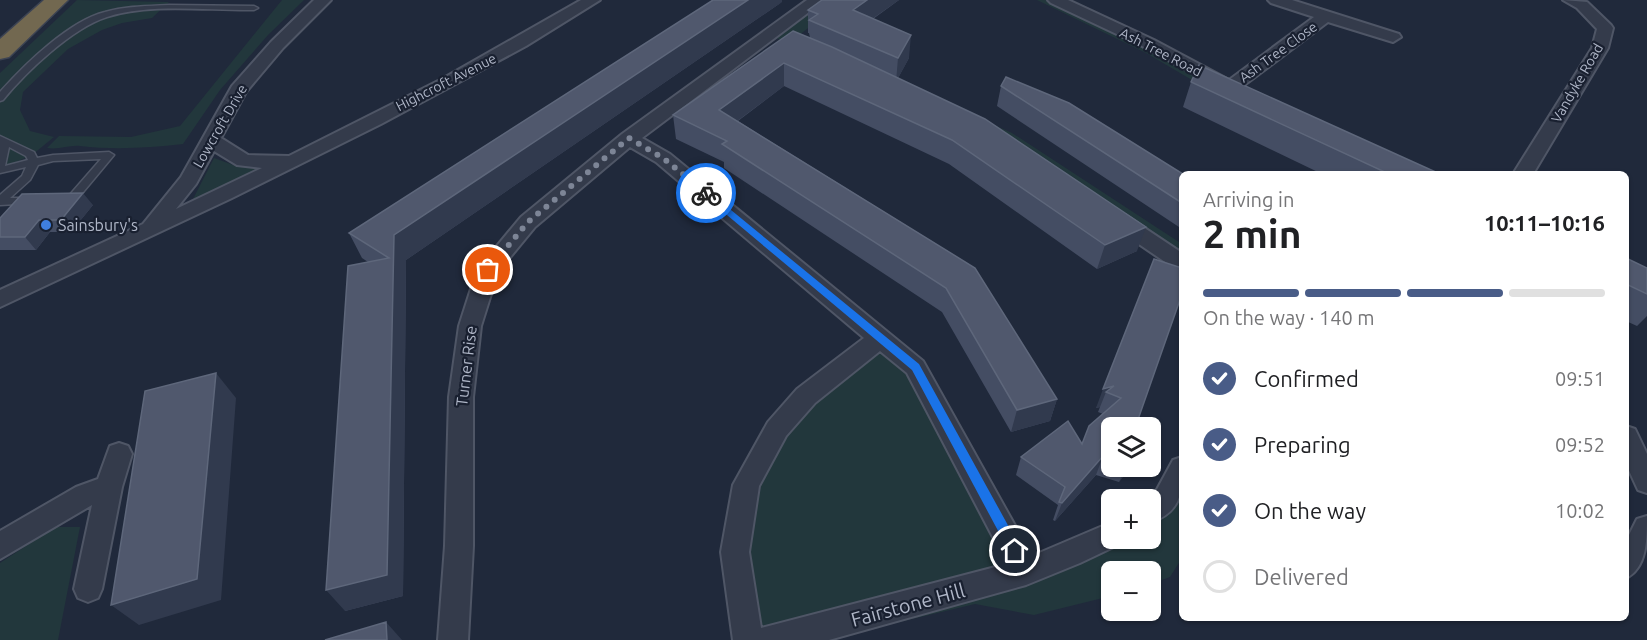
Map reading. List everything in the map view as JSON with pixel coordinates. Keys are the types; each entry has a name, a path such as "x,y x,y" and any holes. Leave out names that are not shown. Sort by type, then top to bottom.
{"highway":[{"path":"0,52 57,0"}],"street":[{"name":"Lowcroft Drive","path":"148,230 189,180 238,90 277,45 323,0"},
{"name":"Highcroft Avenue","path":"0,299 297,158 516,46 592,0"},
{"name":"Turner Rise","path":"453,640 459,546 460,397 470,326 488,270 528,222 629,138 817,0"},
{"name":"Ash Tree Road","path":"1056,0 1148,43 1250,99"},
{"name":"Ash Tree Close","path":"1275,0 1394,37"},
{"name":"Vandyke Road","path":"1525,171 1600,48 1605,28 1582,5 1571,0"},
{"name":"Ash Tree Close","path":"1229,88 1326,16"},
{"path":"768,35 789,43"},
{"path":"629,138 663,158 915,367 1026,572"},
{"name":"Highcroft Avenue","path":"211,139 228,156 248,162 268,163 297,158"},
{"path":"1107,213 1179,260"},
{"path":"748,640 735,552 746,485 777,429 806,396 879,339"},
{"path":"1629,443 1647,482"},
{"path":"88,589 109,487 119,454"},
{"path":"1161,505 1179,474"},
{"path":"0,546 85,495 109,487"},
{"path":"1629,560 1647,528"},
{"name":"Fairstone Hill","path":"768,640 814,630 1026,572 1101,540"}],"lane":[{"path":"114,0 114,11"},
{"path":"0,98 45,53 73,30 90,20 114,11 254,8"},
{"path":"0,201 70,201 109,155 69,156 0,169 2,140 30,154 34,162"},
{"path":"0,201 26,178 34,162"}],"green space":[{"path":"77,0 169,2 152,18 122,23 102,30 68,49 23,92 20,110 30,131 54,137 32,155 0,169 0,73"},
{"path":"282,0 304,0 268,35 220,90 183,144 131,148 76,146 47,148 59,136 131,137 180,126"},
{"path":"817,0 844,0 798,36 1012,133 1179,242 1179,261 839,64 769,35"},
{"path":"1037,0 1056,0 1229,88 1221,97 1146,53"},
{"path":"214,158 236,166 262,169 194,202 192,201"},
{"path":"879,339 915,367 1026,572 1101,542 1101,549 1161,549 1161,497 1179,472 1179,563 1170,577 1161,580 1161,561 1101,561 1101,598 1034,615 975,604 824,640 748,640 746,485 777,429"},
{"path":"55,527 80,527 58,640 0,640 0,563"}],"building":[{"path":"713,0 748,0 394,235 387,575 326,590 348,266 389,258 349,233"},
{"path":"822,0 867,0 853,10 911,35 898,58 809,20 818,14 808,10"},
{"path":"793,31 985,119 1146,227 1105,245 952,140 784,63 719,110 975,268 1057,399 1017,410 946,288 722,144 727,141 673,115"},
{"path":"1199,65 1433,171 1383,171 1191,82"},
{"path":"1006,77 1069,103 1179,172 1179,201 1001,86"},
{"path":"83,193 61,220 39,220 25,237 0,237 0,218 22,194"},
{"path":"1154,259 1179,267 1179,303 1139,417 1101,417 1101,458 1062,503 1059,502 1065,487 1021,457 1068,421 1082,444 1089,426 1121,398 1106,392 1114,386 1103,389"},
{"path":"1629,259 1647,268 1647,294 1629,285"},
{"path":"216,373 197,579 111,605 145,391"},
{"path":"386,622 387,640 325,640"}],"way so far":[{"path":"488,270 528,222 629,138 663,158 706,193"}],"place":[{"name":"Sainsbury's","path":"46,225"}],"route":[{"path":"706,193 915,367 1015,551"}]}
